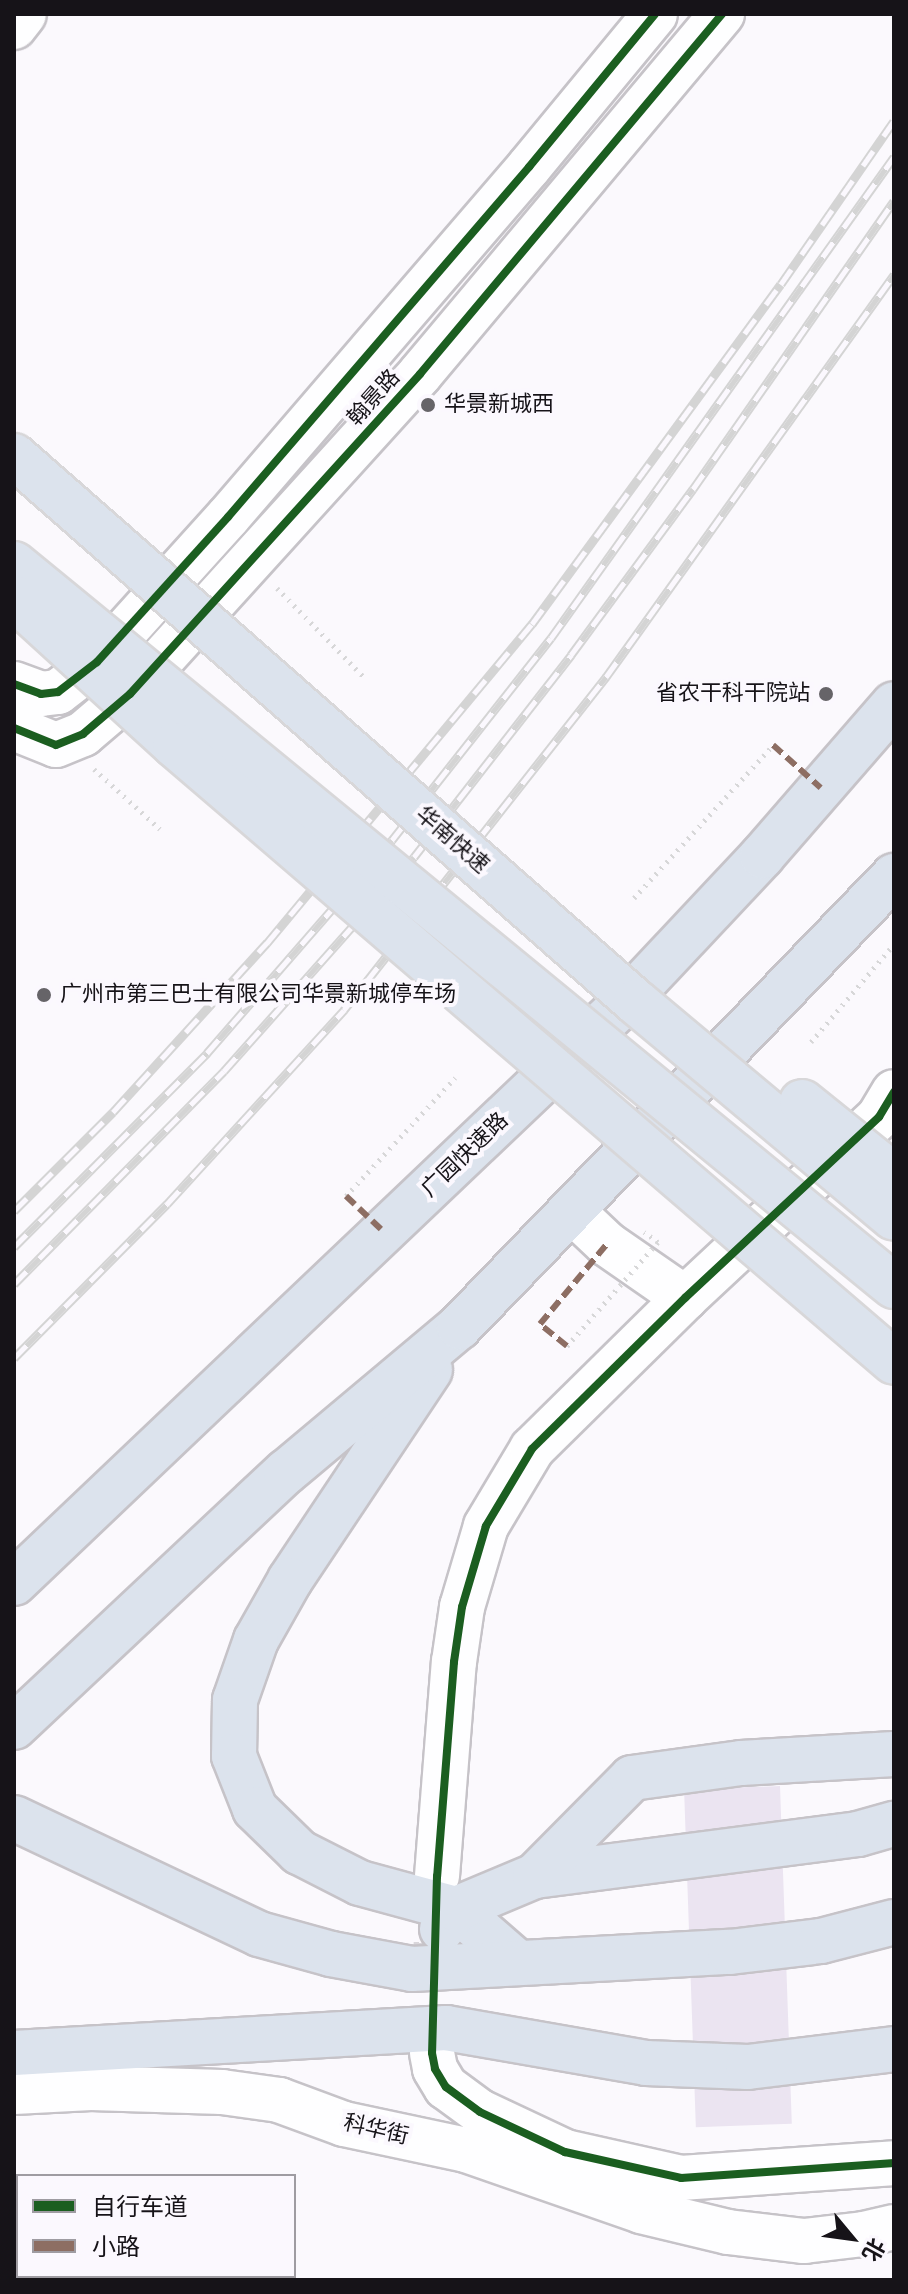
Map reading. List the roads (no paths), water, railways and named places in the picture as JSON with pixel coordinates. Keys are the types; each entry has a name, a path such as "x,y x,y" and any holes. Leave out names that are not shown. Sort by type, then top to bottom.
{"highway":[{"name":"华南快速","path":"14,456 636,1002 894,1218"},
{"path":"14,564 894,1286"},
{"path":"14,598 175,745 894,1362"},
{"name":"广园快速路","path":"14,1583 626,1001 762,856 894,704"},
{"path":"14,1727 286,1472 459,1327 894,876"},
{"path":"636,1002 747,1059 894,1176"},
{"path":"459,1327 290,1580 256,1640 235,1700 234,1756 255,1809 299,1852 360,1883 447,1893 535,1876 858,1834 894,1824"},
{"path":"535,1876 632,1778 741,1763 894,1754"},
{"path":"14,1818 259,1934 331,1954 412,1969 745,1950 821,1941 894,1922"},
{"path":"447,1893 518,1963"},
{"path":"412,1969 447,1893"},
{"path":"14,2053 446,2028 646,2063 748,2067 886,2047"}],"street":[{"path":"14,27 24,14"},
{"name":"翰景路","path":"14,684 41,694 58,692 97,662 228,517 655,14"},
{"name":"翰景路","path":"14,728 56,745 83,734 130,694 252,562 515,264 722,14"},
{"path":"447,1893 454,1662 462,1607 486,1526 532,1449 685,1298 879,1117 894,1092"},
{"path":"572,1211 607,1244 685,1298"},
{"path":"432,2053 435,2069 446,2087 480,2112 565,2152 681,2178 894,2163"},
{"name":"科华街","path":"14,2092 91,2088 222,2092 279,2100 344,2124 466,2150 641,2211 728,2232 804,2241 894,2227"}],"tunnel":[{"path":"432,2053 436,1931"}],"railway":[{"path":"14,1211 113,1112 267,943 532,624 781,284 894,121"},
{"path":"14,1247 207,1053 392,840 551,638 894,157"},
{"path":"14,1284 224,1071 414,857 571,655 693,489 894,201"},
{"path":"14,1358 167,1204 344,1010 606,677 894,274"}],"place":[{"name":"华景新城西","path":"428,405"},
{"name":"省农干科干院站","path":"826,694"},
{"name":"广州市第三巴士有限公司华景新城停车场","path":"44,995"}]}
